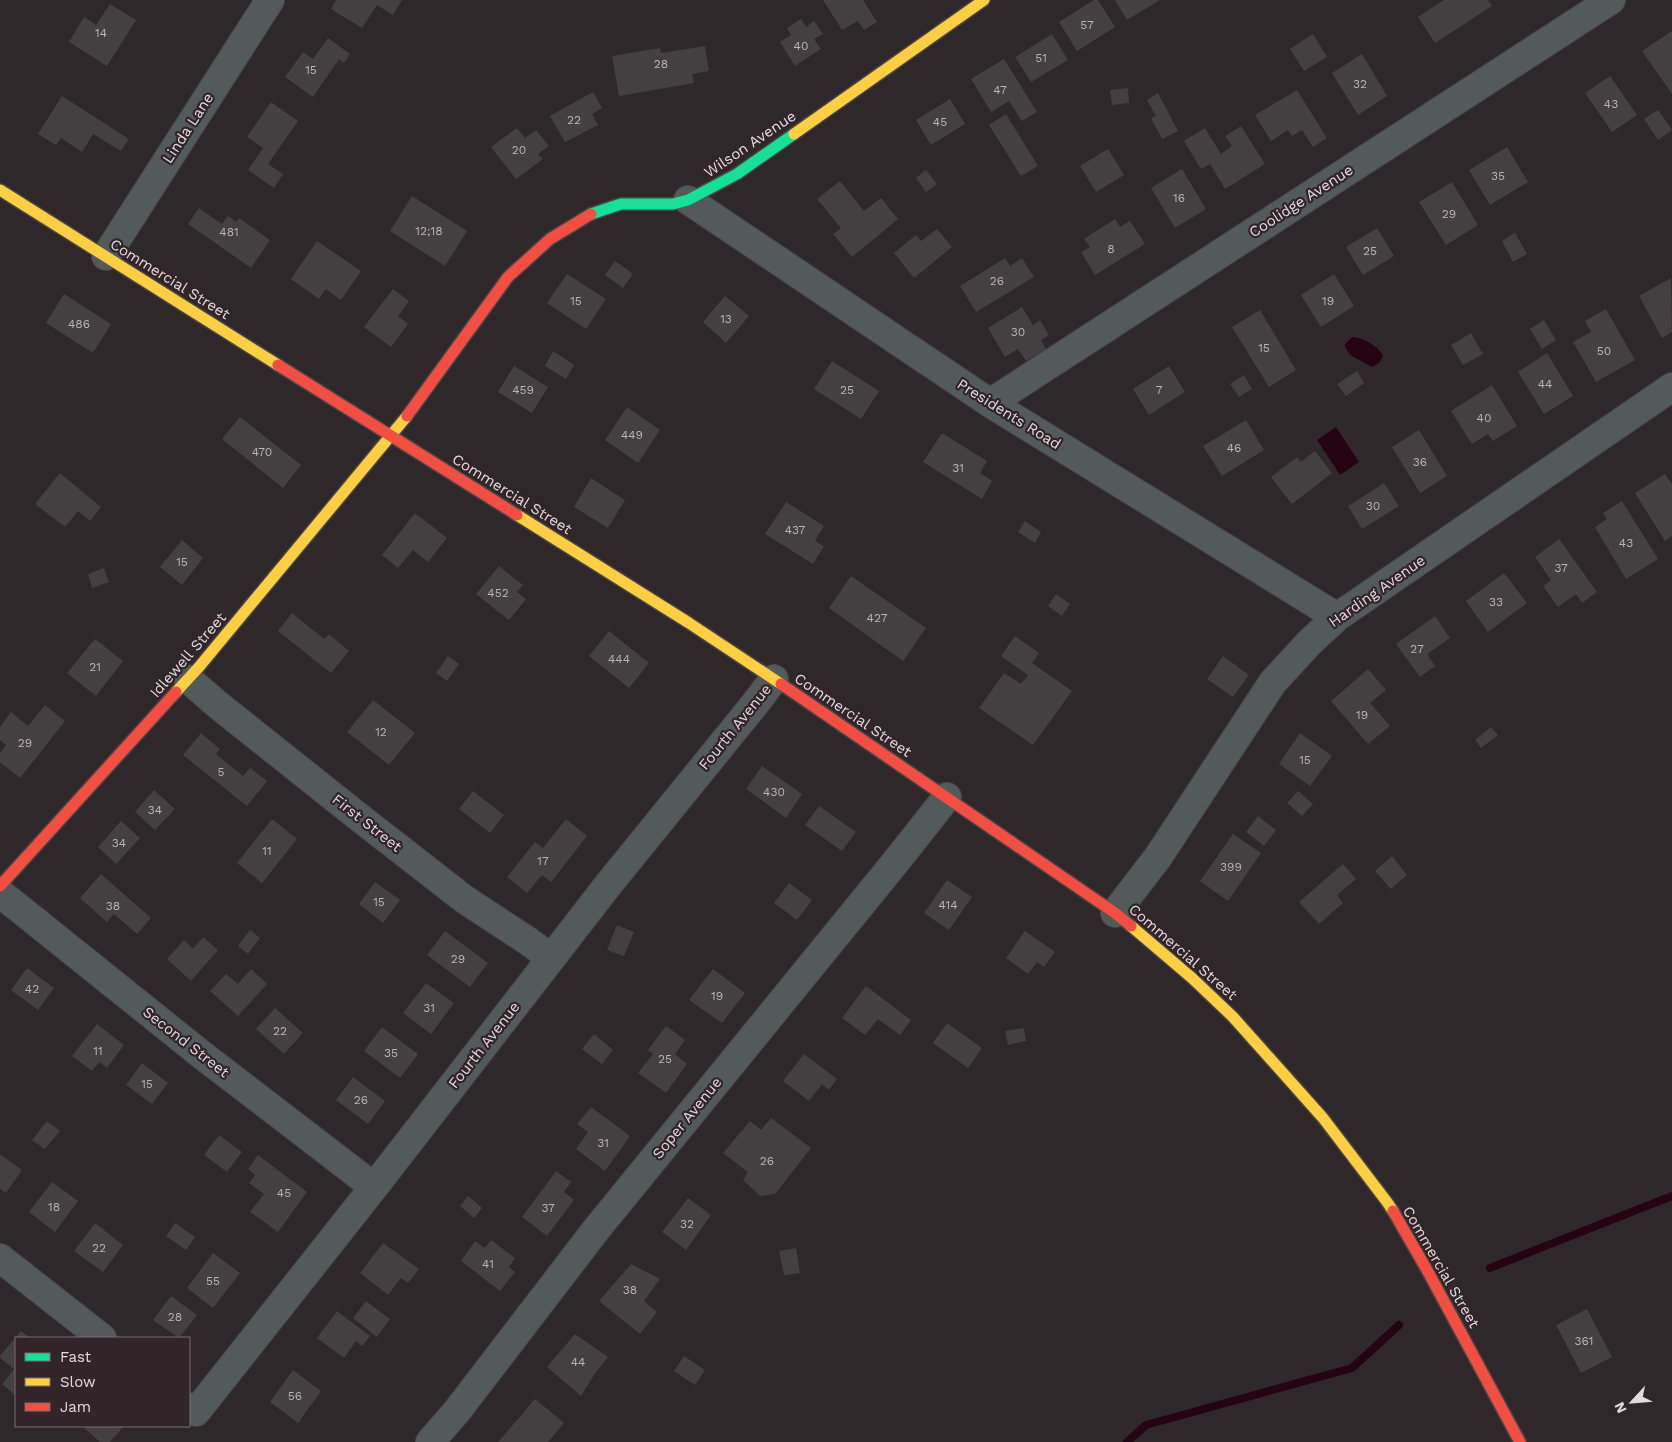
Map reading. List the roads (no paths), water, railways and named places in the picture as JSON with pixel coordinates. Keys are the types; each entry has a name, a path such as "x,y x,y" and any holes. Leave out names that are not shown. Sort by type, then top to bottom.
{"main road":[{"name":"Wilson Avenue","path":"391,436 508,277 550,239 596,211 621,204 673,204 688,200 737,174 984,0"},
{"name":"Commercial Street","path":"0,190 689,623 774,679 1115,913 1178,965 1233,1017 1323,1118 1357,1161 1386,1202 1414,1247 1520,1442"},
{"name":"Idlewell Street","path":"0,886 188,679 391,436"}],"street":[{"name":"Linda Lane","path":"106,256 270,0"},
{"name":"Coolidge Avenue","path":"990,403 1611,0"},
{"name":"Presidents Road","path":"688,200 990,403 1337,617"},
{"name":"Harding Avenue","path":"1115,913 1158,857 1273,682 1309,643 1337,617 1672,387"},
{"name":"First Street","path":"188,679 345,806 464,898 551,958"},
{"name":"Fourth Avenue","path":"192,1410 374,1187 608,885 774,679"},
{"name":"Soper Avenue","path":"430,1442 457,1411 595,1231 898,860 946,797"},
{"name":"Second Street","path":"0,893 202,1055 374,1187"},
{"path":"0,1258 101,1337"}],"waterway":[{"path":"1490,1268 1672,1196"},
{"path":"1127,1442 1146,1425 1352,1368 1399,1325"}]}
